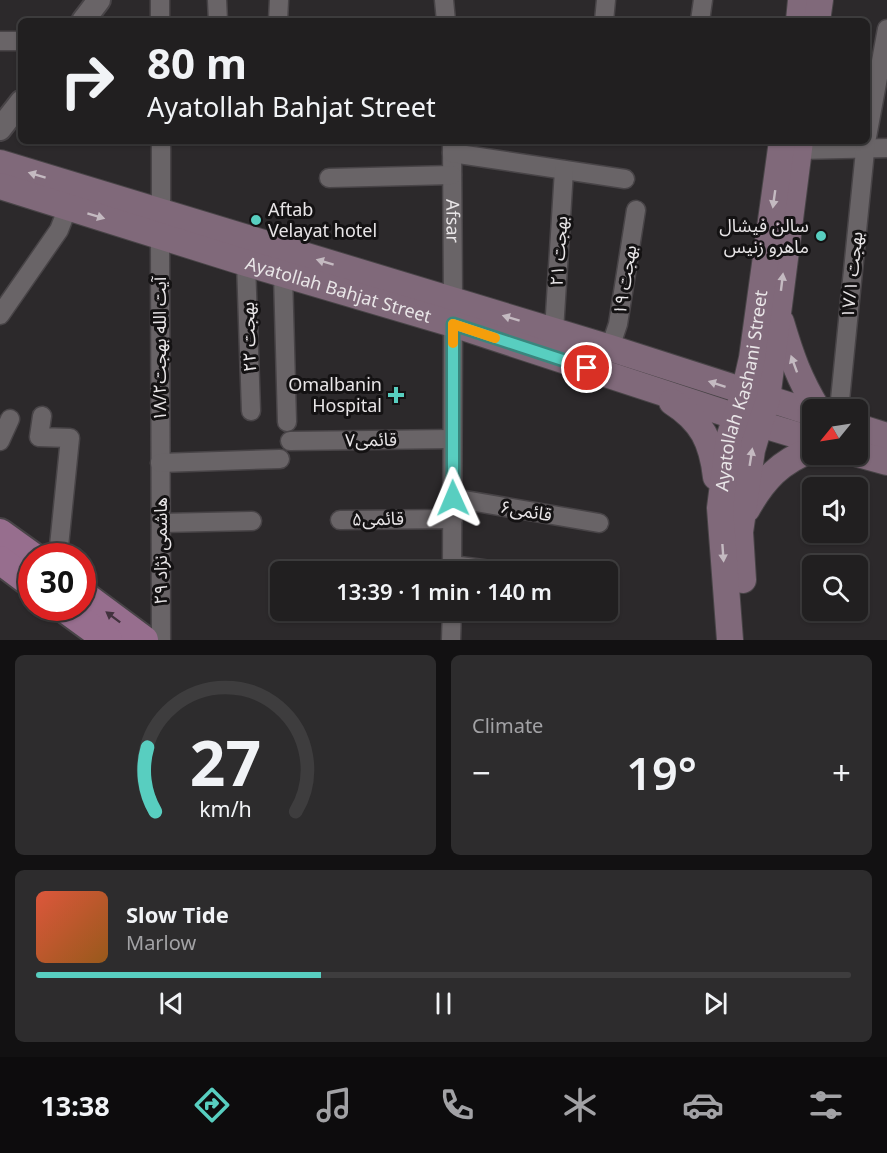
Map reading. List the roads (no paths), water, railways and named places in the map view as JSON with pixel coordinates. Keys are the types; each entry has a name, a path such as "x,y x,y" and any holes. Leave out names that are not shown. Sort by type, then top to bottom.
{"main road":[{"path":"799,18 801,0"},
{"path":"817,18 820,0"},
{"name":"Ayatollah Kashani Street","path":"730,640 720,508 729,438 752,408 778,314 794,144"},
{"name":"Ayatollah Kashani Street","path":"747,640 740,532 752,450 752,358 794,144"},
{"name":"Ayatollah Bahjat Street","path":"0,163 160,223 453,312 642,386 752,408 802,412"},
{"name":"Ayatollah Bahjat Street","path":"0,186 68,207 160,223 246,263 283,274 453,312 554,331 610,348 752,408 802,434"},
{"path":"778,314 795,367 811,399"},
{"path":"642,386 686,410 701,428 711,448 720,508"},
{"path":"868,430 887,436"},
{"path":"740,532 746,511 760,485 787,462 802,454"},
{"path":"868,456 887,462"},
{"path":"0,533 18,546"},
{"path":"0,560 18,574"},
{"path":"96,604 144,640"},
{"path":"82,621 108,640"}],"street":[{"path":"85,18 99,0"},
{"path":"160,0 160,18"},
{"path":"217,0 218,18"},
{"path":"278,18 279,0"},
{"path":"444,0 447,18"},
{"path":"604,18 606,0"},
{"path":"700,18 703,0"},
{"name":"بهجت ۱۷/۱","path":"870,120 887,29"},
{"path":"0,41 18,41"},
{"path":"0,129 18,106"},
{"path":"870,143 887,148"},
{"name":"آیت الله بهجت۱۸/۲","path":"160,144 160,463"},
{"name":"بهجت ۱۷/۱","path":"840,399 866,144"},
{"path":"452,147 564,171 625,179"},
{"name":"Afsar","path":"452,147 452,561"},
{"name":"بهجت ۲۱","path":"554,331 564,171"},
{"path":"329,178 452,175"},
{"path":"0,315 59,230 68,207"},
{"name":"بهجت ۱۹","path":"610,348 618,324 636,210"},
{"name":"بهجت ۲۲","path":"246,263 251,411"},
{"path":"283,274 287,422"},
{"path":"42,416 39,436 70,438 59,543"},
{"path":"0,441 10,419"},
{"name":"قائمی۷","path":"290,441 452,439"},
{"path":"160,463 280,459"},
{"name":"هاشمی نژاد ۲۹","path":"160,463 161,640"},
{"name":"قائمی۶","path":"453,498 599,523"},
{"name":"قائمی۵","path":"340,520 453,519"},
{"path":"161,523 252,521"},
{"path":"451,640 452,621"}],"place":[{"name":"Aftab Velayat hotel","path":"256,220"},
{"name":"سالن فیشال ماهرو زنیس","path":"821,236"},
{"name":"Omalbanin Hospital","path":"396,395"}]}
